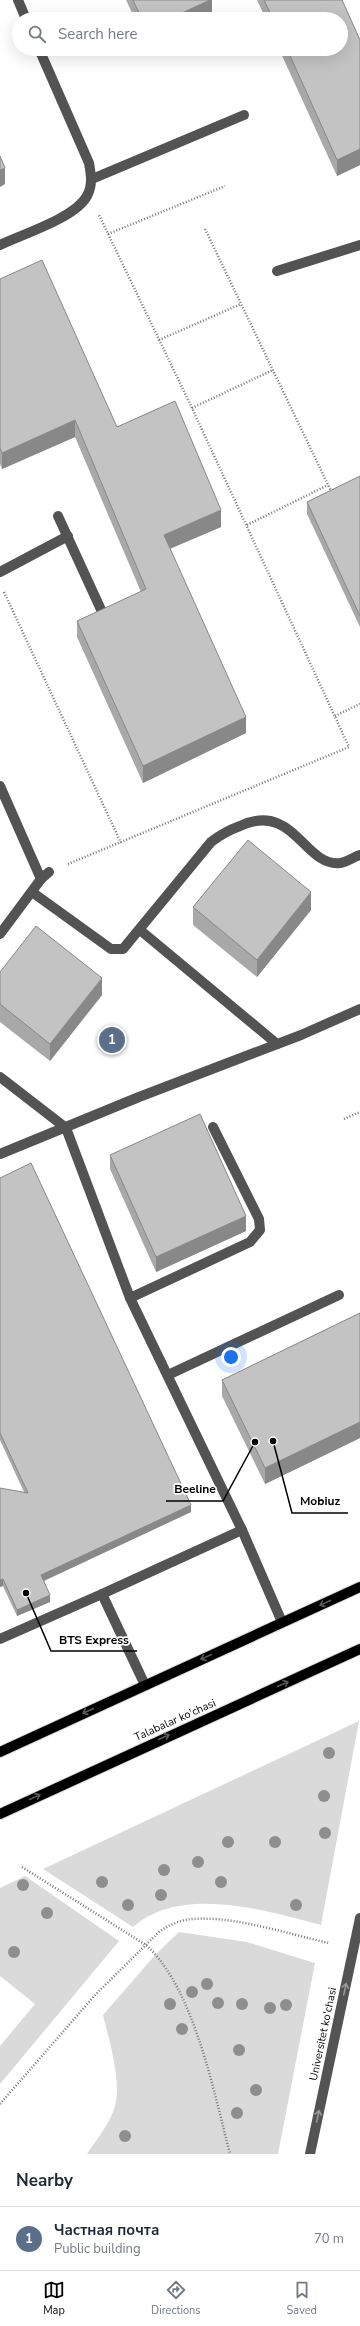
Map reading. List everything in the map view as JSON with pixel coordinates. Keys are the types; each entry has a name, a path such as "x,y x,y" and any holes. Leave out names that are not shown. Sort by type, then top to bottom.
{"main road":[{"path":"0,1752 360,1587"},
{"name":"Talabalar ko'chasi","path":"0,1814 360,1649"}],"street":[{"path":"18,0 23,12"},
{"path":"0,245 68,213 80,205 87,195 92,180 89,163 42,56"},
{"path":"92,180 244,115"},
{"path":"277,271 360,246"},
{"path":"58,516 103,614"},
{"path":"0,572 68,536"},
{"path":"0,786 41,879"},
{"path":"32,892 111,950 123,949 211,842 220,835 254,819 267,819 279,823 322,858 332,862 340,863 360,855"},
{"path":"0,934 41,879 50,872"},
{"path":"140,930 277,1044"},
{"path":"0,1154 139,1097 277,1044 360,1009"},
{"path":"0,1077 66,1128 130,1298 242,1530 282,1622"},
{"path":"130,1298 250,1242 260,1230 259,1219 213,1127"},
{"path":"168,1375 339,1295"},
{"path":"0,1639 242,1530"},
{"path":"102,1594 145,1685"},
{"name":"Universitet ko'chasi","path":"310,2154 360,1918"}],"path":[{"path":"108,234 225,186"},
{"path":"50,872 349,747 192,408 108,234 87,195"},
{"path":"205,229 335,499"},
{"path":"159,340 241,304"},
{"path":"192,408 273,370"},
{"path":"246,525 328,485"},
{"path":"3,590 121,843"},
{"path":"335,716 360,704"},
{"path":"344,1120 360,1112"},
{"path":"22,1867 146,1945 156,1954 171,1979 198,2034 230,2154"},
{"path":"0,2104 96,1994 160,1931 171,1924 184,1920 203,1919 230,1921 329,1943"}],"shaded area":[{"path":"359,1721 321,1925 251,1908 200,1904 175,1907 153,1914 133,1927 43,1869"},
{"path":"25,1876 119,1941 0,2084 0,2046 35,2004 0,1976 0,1888"},
{"path":"179,1932 247,1942 315,1963 278,2154 87,2154 108,2123 116,2101 116,2077 112,2050 103,2015 156,1954"}],"building":[{"path":"133,0 210,0 184,12 139,12"},
{"path":"264,0 342,0 347,12 270,12"},
{"path":"348,13 360,40 360,149 337,160 290,56 348,56"},
{"path":"0,156 5,168 0,170"},
{"path":"42,260 117,427 175,401 221,510 164,535 246,717 143,766 77,621 146,589 75,420 2,453 0,448 0,279"},
{"path":"360,476 360,616 307,502"},
{"path":"248,840 311,892 257,960 193,907"},
{"path":"36,926 102,978 50,1044 0,1004 0,972"},
{"path":"200,1114 246,1216 156,1257 110,1155"},
{"path":"31,1163 191,1505 41,1575 50,1595 17,1610 3,1579 0,1580 0,1488 28,1493 0,1433 0,1178"},
{"path":"360,1313 360,1422 265,1468 222,1380"}],"place":[{"name":"Частная почта","path":"112,1040"},
{"name":"Mobiuz","path":"273,1441"},
{"name":"Beeline","path":"255,1442"},
{"name":"BTS Express","path":"26,1593"}]}
